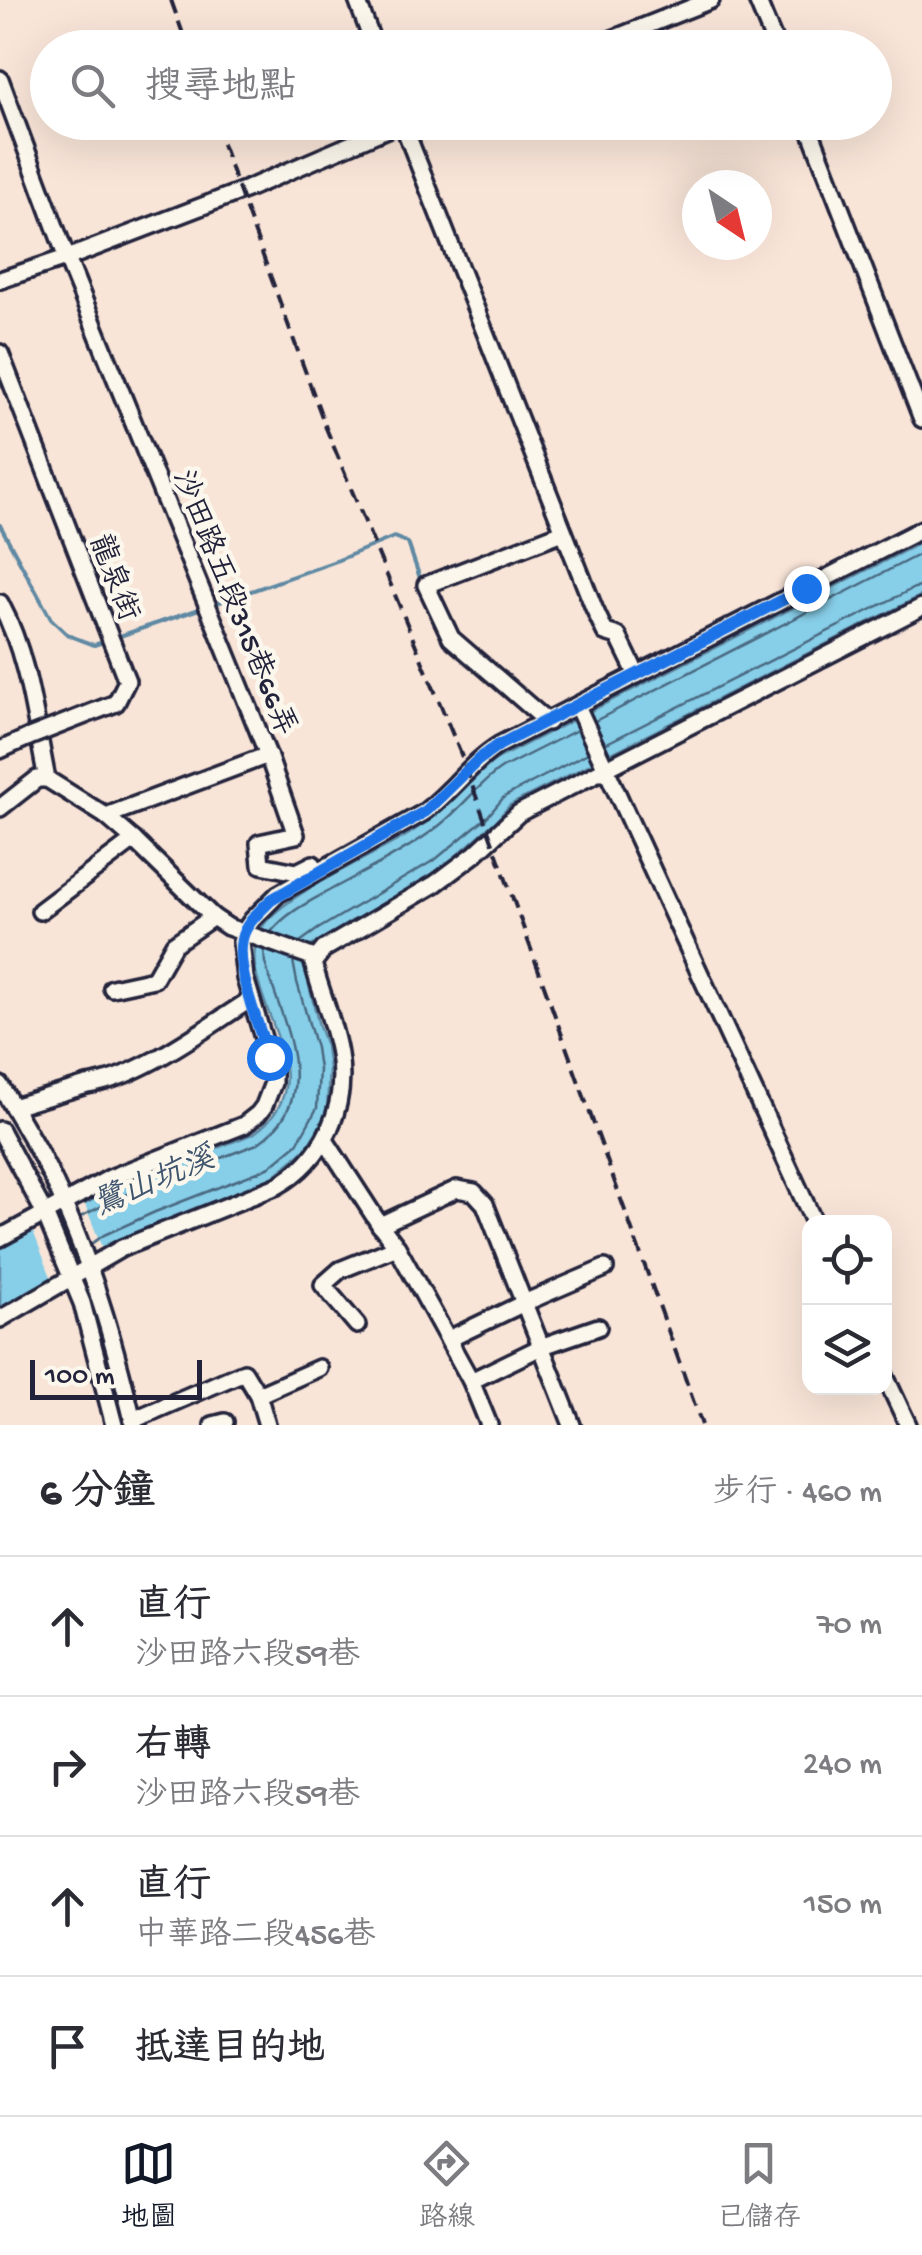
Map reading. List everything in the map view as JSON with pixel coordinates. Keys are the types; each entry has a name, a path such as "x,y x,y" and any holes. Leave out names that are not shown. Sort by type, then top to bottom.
{"street":[{"path":"357,0 368,30"},
{"path":"635,30 710,0"},
{"path":"757,0 769,30"},
{"name":"沙田路五段315巷66弄","path":"0,79 66,256 268,755 296,835 259,844 261,865 297,872 332,855 341,860"},
{"path":"0,280 240,192 362,140"},
{"path":"409,140 605,632 618,636 637,675"},
{"path":"814,140 922,418"},
{"name":"龍泉街","path":"0,353 127,681 116,703 0,750"},
{"path":"0,1238 110,1178 234,1130 258,1114 268,1099 273,1071 250,1000 241,942 252,920 278,894 426,811 490,751 922,530"},
{"path":"548,722 452,638 426,585 563,532"},
{"path":"0,603 22,660 47,779"},
{"path":"0,1319 70,1276 140,1240 276,1186 303,1166 325,1140 338,1101 339,1052 313,963 333,943 408,902 476,854 518,813 922,607"},
{"path":"577,706 811,1215"},
{"path":"106,816 268,755"},
{"path":"0,808 37,779 47,779 106,816 213,917 315,958"},
{"path":"40,911 134,840"},
{"path":"112,988 154,979 174,944 213,917"},
{"path":"13,1107 128,1072 250,1000"},
{"path":"0,1085 64,1204 89,1266 108,1320 133,1422 244,1372 258,1395 267,1425"},
{"path":"0,1130 45,1214 82,1303 114,1425"},
{"path":"325,1140 397,1247 471,1380 489,1425"},
{"path":"380,1225 457,1189 474,1192 485,1204 572,1425"},
{"path":"357,1325 323,1285 340,1270 397,1247"},
{"path":"449,1338 605,1268"},
{"path":"471,1380 543,1346 598,1327"},
{"path":"258,1395 319,1368"},
{"path":"892,1391 908,1425"}],"water":[{"name":"鷺山坑溪","path":"922,542 922,595 510,805 442,868 308,948 303,961 329,1069 327,1110 304,1151 273,1177 108,1244 48,1286 0,1313 0,1249 115,1188 253,1134 276,1111 285,1086 284,1060 257,979 254,953 261,929 271,916 307,890 416,829 497,759"}],"pier":[{"path":"85,1199 101,1245 107,1250 55,1287 31,1226"}],"waterway":[{"path":"0,525 51,619 68,635 94,645 106,641"},
{"path":"214,604 394,537 408,543 422,584"},
{"path":"114,638 205,607"}],"railway":[{"path":"171,0 182,30"},
{"path":"221,140 326,428 462,757 702,1425"}],"route":[{"path":"269,1057 244,978 241,942 252,920 271,900 426,811 499,745 806,588"}]}
